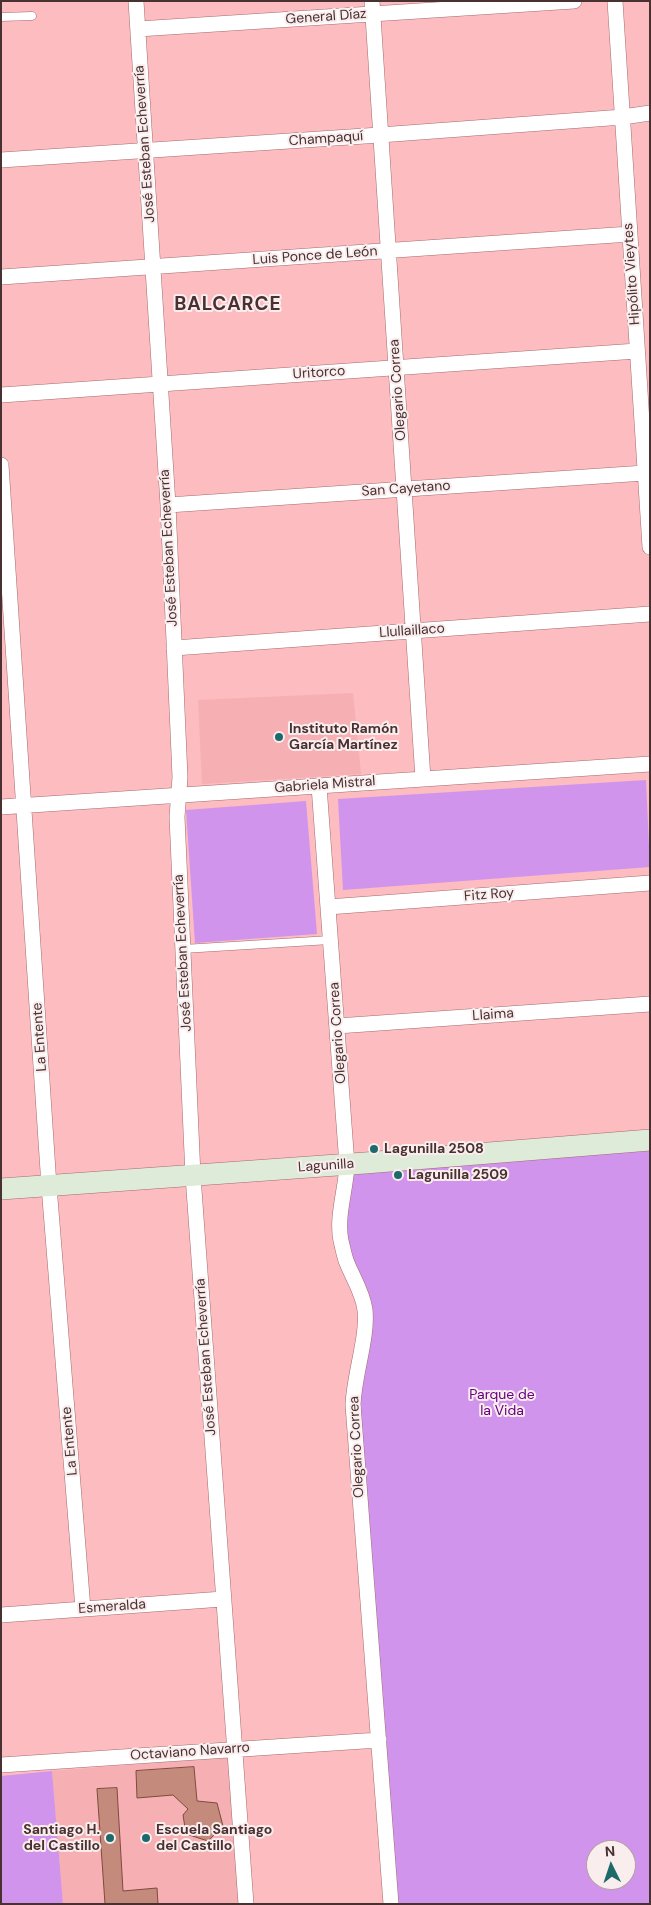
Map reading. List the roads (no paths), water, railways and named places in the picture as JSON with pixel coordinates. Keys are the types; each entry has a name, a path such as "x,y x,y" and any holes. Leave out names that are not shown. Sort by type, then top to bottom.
{"main road":[{"name":"Lagunilla","path":"1,1189 348,1165 650,1140"}],"street":[{"name":"José Esteban Echeverría","path":"136,1 168,505 180,777 177,817 193,1176 246,1904"},
{"name":"General Díaz","path":"138,29 372,8 574,1"},
{"name":"Hipólito Vieytes","path":"615,1 650,547"},
{"name":"Olegario Correa","path":"372,8 423,779"},
{"name":"Champaquí","path":"1,160 380,135 623,117 650,113"},
{"name":"Luis Ponce de León","path":"1,277 630,234"},
{"name":"Uritorco","path":"1,395 637,351"},
{"name":"La Entente","path":"1,465 49,1186 83,1609"},
{"name":"San Cayetano","path":"168,505 645,473"},
{"name":"Llullaillaco","path":"174,648 650,614"},
{"name":"Gabriela Mistral","path":"1,807 650,764"},
{"name":"Olegario Correa","path":"319,786 348,1165 340,1222 340,1238 346,1261 361,1294 365,1309 365,1326 353,1405 390,1904"},
{"name":"Fitz Roy","path":"328,907 650,883"},
{"name":"Llaima","path":"337,1026 650,1004"},
{"name":"Esmeralda","path":"1,1615 223,1599"},
{"name":"Octaviano Navarro","path":"1,1765 379,1740"}],"lane":[{"path":"1,17 32,16"},
{"path":"183,949 330,940"}],"place":[{"name":"Instituto Ramón García Martínez","path":"279,737"},
{"name":"Lagunilla 2508","path":"374,1149"},
{"name":"Lagunilla 2509","path":"398,1175"},
{"name":"Santiago H. del Castillo","path":"110,1838"},
{"name":"Escuela Santiago del Castillo","path":"146,1838"}],"district":[{"name":"BALCARCE","path":"228,305"}],"park label":[{"name":"Parque de la Vida","path":"502,1404"}]}
